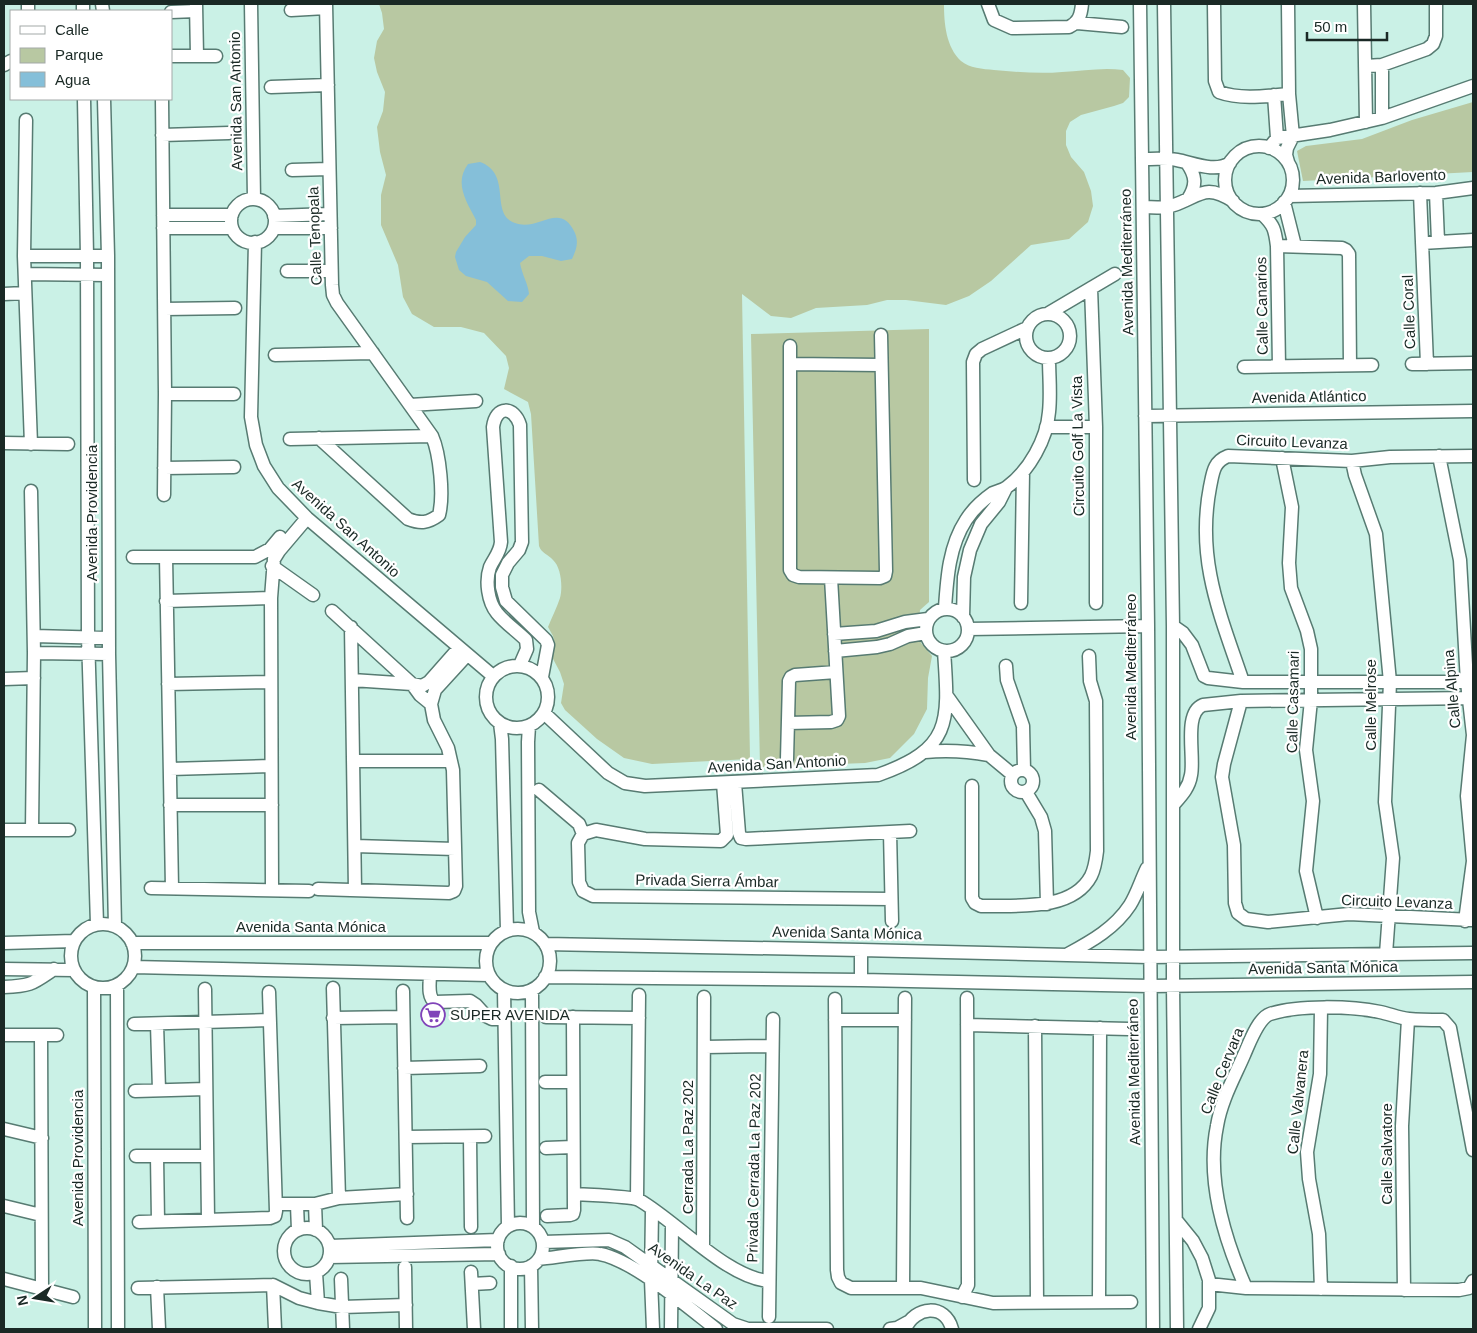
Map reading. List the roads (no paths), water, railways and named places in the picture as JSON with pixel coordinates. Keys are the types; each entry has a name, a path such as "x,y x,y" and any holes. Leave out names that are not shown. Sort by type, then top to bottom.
{"street":[{"name":"Avenida San Antonio","path":"251,4 254,199"},
{"path":"988,4 994,20 1012,28 1069,27 1077,23 1122,27"},
{"path":"1077,23 1082,4"},
{"name":"Avenida Mediterráneo","path":"1140,4 1148,626 1153,1329"},
{"path":"1164,4 1172,626 1172,986 1177,1329"},
{"path":"1214,4 1215,81 1219,92 1229,96 1289,94"},
{"path":"1288,4 1289,94 1293,136 1286,155 1293,179 1287,199 1295,246"},
{"path":"1364,4 1366,122"},
{"path":"1365,66 1382,65 1427,49 1433,44 1436,36 1436,4"},
{"path":"291,10 326,6"},
{"name":"Calle Tenopala","path":"319,438 408,518 418,523 430,522 440,515 442,504 437,447 432,436 333,295 326,6"},
{"path":"172,12 196,8 197,56"},
{"path":"172,56 216,56"},
{"path":"1382,65 1382,118"},
{"path":"271,87 328,85"},
{"path":"1233,201 1226,184 1226,174 1234,157 1246,149 1293,136 1382,118 1473,86"},
{"path":"1274,95 1273,143 1288,162"},
{"name":"Avenida Providencia","path":"84,100 87,256 88,637 97,924"},
{"name":"Avenida Providencia","path":"104,100 108,256 109,654 115,926"},
{"path":"162,100 165,394 164,495"},
{"path":"26,120 24,256 31,444"},
{"path":"162,135 229,133"},
{"path":"1142,159 1165,160 1217,168 1230,163"},
{"path":"1187,163 1194,175 1195,182 1194,190 1188,199"},
{"path":"292,170 330,169"},
{"name":"Avenida Barlovento","path":"1287,199 1420,193 1473,188"},
{"path":"1143,207 1174,206 1204,192 1216,192 1233,201 1245,211 1262,214 1274,210 1287,199"},
{"path":"1436,192 1438,242"},
{"name":"Calle Coral","path":"1420,193 1427,364 1473,363"},
{"path":"254,199 263,201 270,207 274,222 266,238 255,242 241,239 232,222 240,203 254,199"},
{"path":"274,222 330,214"},
{"name":"Calle Canarios","path":"1262,214 1272,223 1277,246 1279,366 1350,365 1349,254 1342,248 1277,246"},
{"path":"163,222 232,222"},
{"path":"274,222 330,228"},
{"path":"1422,242 1473,240"},
{"name":"Avenida San Antonio","path":"255,242 251,417 256,445 264,466 278,488 304,516 493,676"},
{"path":"24,256 108,256"},
{"path":"287,272 331,271"},
{"path":"25,274 108,275"},
{"path":"1050,314 1115,274"},
{"name":"Circuito Golf La Vista","path":"1091,288 1096,427 1096,603"},
{"path":"4,294 25,293"},
{"path":"164,309 235,308"},
{"path":"1050,314 1057,315 1063,319 1070,332 1067,347 1056,356 1049,358 1035,354 1030,349 1026,336 1027,328 1035,317 1050,314"},
{"path":"974,480 973,362 976,354 982,349 1027,328"},
{"path":"790,346 790,570 793,575 799,577 880,578 885,576 886,571 880,335"},
{"path":"275,355 373,353"},
{"name":"Circuito Golf La Vista","path":"966,623 964,577 970,550 981,524 999,502 1006,488 1023,472 1039,446 1050,412 1049,358"},
{"path":"790,364 881,364"},
{"path":"1412,364 1427,364"},
{"path":"1350,365 1372,365"},
{"path":"1244,367 1279,366"},
{"path":"165,394 234,394"},
{"path":"410,405 476,401"},
{"path":"520,665 527,649 526,640 497,613 491,601 487,584 490,568 500,552 501,535 494,418 498,413 505,411 511,412 518,417 520,425 522,542 519,550 502,575 502,587 506,601 546,640 548,645 542,677"},
{"name":"Avenida Atlántico","path":"1145,416 1473,411"},
{"path":"1046,427 1096,427"},
{"path":"290,439 432,436"},
{"path":"4,443 68,444"},
{"name":"Circuito Levanza","path":"1243,682 1212,591 1206,557 1205,511 1214,467 1219,460 1228,456 1352,461 1390,457 1473,456"},
{"name":"Calle Alpina","path":"1439,456 1460,560 1470,682 1473,735 1467,796 1473,861 1469,920"},
{"name":"Calle Casamari","path":"1282,458 1292,507 1289,563 1291,588 1307,631 1311,649 1312,682 1306,750 1313,801 1306,871 1317,918"},
{"name":"Calle Melrose","path":"1352,461 1355,475 1376,534 1390,682 1385,802 1394,858 1386,954"},
{"path":"164,468 234,468"},
{"path":"1021,603 1023,472"},
{"name":"Circuito Golf La Vista","path":"945,608 948,572 955,540 966,519 978,504 994,493 1006,488"},
{"path":"31,491 34,636 32,830"},
{"path":"133,557 255,557 270,549 304,516"},
{"path":"272,890 272,566 279,551 304,516"},
{"path":"501,535 522,535"},
{"path":"166,557 172,888"},
{"path":"272,566 313,595"},
{"path":"788,722 837,720 839,716 831,578"},
{"path":"166,601 271,598"},
{"path":"945,608 955,610 966,623 967,635 961,646 944,651 930,643 925,628 928,619 933,614 945,608"},
{"path":"332,611 412,684 420,695 431,704"},
{"path":"516,630 524,618"},
{"path":"834,634 886,629 906,622 928,619"},
{"path":"966,623 1148,626"},
{"path":"1172,626 1183,633 1192,645 1204,676 1212,679 1243,682 1470,682"},
{"path":"351,627 355,890"},
{"path":"886,629 890,644"},
{"path":"835,650 877,647 890,644 908,636 926,633"},
{"path":"34,636 109,638"},
{"path":"352,680 422,686 463,651"},
{"path":"151,888 449,893 454,891 456,886 451,761 448,748 434,720 431,704 435,690 463,651"},
{"name":"Avenida San Antonio","path":"544,713 608,773 625,783 645,786 878,775 902,767 925,752 939,734 946,715 947,696 944,651"},
{"path":"34,653 109,654"},
{"path":"972,786 972,898 975,903 981,906 1047,904 1065,899 1090,879 1095,868 1097,851 1096,701 1090,681 1088,656"},
{"path":"520,665 536,671 542,677 548,695 548,704 544,713 535,723 530,726 514,728 500,723 490,711 486,696 488,685 493,676 510,666 520,665"},
{"path":"925,752 943,750 966,751 989,755 1019,772 1028,772 1033,778 1032,786 1026,792 1021,793 1014,788 1011,779 1019,772 1023,726 1007,680 1006,666"},
{"path":"788,760 789,681 791,677 795,675 836,672"},
{"path":"4,679 34,678"},
{"path":"168,684 271,682"},
{"path":"947,696 989,755"},
{"path":"1173,805 1186,790 1192,775 1191,724 1197,707 1241,701 1471,698"},
{"name":"Circuito Levanza","path":"1241,701 1222,777 1234,845 1235,903 1238,913 1246,919 1268,922 1349,914 1469,920"},
{"path":"500,723 507,930"},
{"path":"530,726 528,742 529,912 533,932"},
{"path":"354,761 451,761"},
{"path":"170,769 271,766"},
{"path":"729,783 738,833 741,838 910,831"},
{"path":"539,790 579,824 584,834 596,830 645,839 722,840 728,835 729,783"},
{"path":"1026,792 1046,831 1047,904"},
{"path":"170,805 272,806"},
{"path":"4,830 69,830"},
{"path":"890,832 892,921"},
{"name":"Privada Sierra Ámbar","path":"584,834 578,843 578,882 583,892 593,896 891,900"},
{"path":"355,846 455,849"},
{"path":"1067,955 1096,939 1116,922 1130,904 1149,864"},
{"path":"97,924 115,926 132,943 133,967 126,978 117,985 104,988 94,987 81,979 74,970 71,952 74,941 86,928 97,924"},
{"path":"522,929 533,932 545,944 550,962 545,977 532,990 515,993 504,990 489,975 486,953 491,943 497,936 507,930 522,929"},
{"path":"4,943 74,941"},
{"name":"Avenida Santa Mónica","path":"132,943 491,943"},
{"name":"Avenida Santa Mónica","path":"545,944 1149,957 1473,953"},
{"path":"861,950 861,980"},
{"path":"133,967 489,975"},
{"path":"4,969 74,970"},
{"path":"4,987 33,984 54,969"},
{"path":"430,974 431,1000 435,1002 470,1002 492,1019 505,1019"},
{"path":"545,977 861,980 1150,986"},
{"name":"Avenida Santa Mónica","path":"1150,986 1473,982"},
{"path":"117,985 118,1329"},
{"name":"Avenida Providencia","path":"94,987 95,1329"},
{"path":"333,988 339,1198"},
{"path":"204,990 208,1220"},
{"path":"504,990 508,1226"},
{"path":"532,990 533,1227"},
{"path":"403,991 407,1218"},
{"path":"140,1222 270,1218 275,1216 269,992"},
{"path":"574,1194 637,1199 639,995"},
{"name":"Cerrada La Paz 202","path":"703,1247 704,997"},
{"path":"903,1288 905,998"},
{"path":"962,1297 968,1285 967,998"},
{"path":"836,999 838,1277 840,1283 852,1288 921,1288 993,1303 1131,1302"},
{"path":"1321,1008 1350,1008 1408,1019 1444,1020 1450,1028 1473,1150"},
{"name":"Calle Cervara","path":"1246,1288 1224,1228 1215,1187 1214,1152 1217,1125 1225,1098 1257,1028 1268,1015 1288,1010 1321,1008"},
{"name":"Calle Valvanera","path":"1321,1008 1320,1074 1307,1152 1309,1179 1319,1234 1321,1289"},
{"path":"333,1018 403,1017"},
{"path":"546,1017 639,1018"},
{"path":"547,1216 570,1216 573,1214 573,1017"},
{"name":"Privada Cerrada La Paz 202","path":"769,1317 773,1018"},
{"name":"Calle Salvatore","path":"1404,1290 1402,1126 1408,1019"},
{"path":"134,1024 269,1020"},
{"path":"836,1020 904,1020"},
{"path":"156,1024 159,1090"},
{"path":"967,1024 1129,1029"},
{"path":"1035,1026 1037,1302"},
{"path":"1099,1302 1100,1028"},
{"path":"4,1035 56,1035"},
{"path":"41,1035 42,1289"},
{"path":"704,1047 772,1046"},
{"path":"404,1068 480,1066"},
{"path":"545,1082 572,1082"},
{"path":"135,1091 206,1089"},
{"path":"4,1129 42,1138"},
{"path":"406,1137 484,1136"},
{"path":"470,1137 471,1227"},
{"path":"546,1148 573,1147"},
{"path":"136,1156 207,1156"},
{"path":"157,1156 158,1222"},
{"path":"276,1204 315,1204 339,1198 407,1194"},
{"name":"Cerrada La Paz 202","path":"637,1199 747,1276 756,1280 769,1281"},
{"path":"315,1204 316,1230"},
{"path":"297,1205 298,1230"},
{"path":"4,1206 42,1215"},
{"path":"652,1210 651,1280 653,1329"},
{"path":"1176,1220 1193,1241 1202,1258 1209,1284 1209,1308 1199,1329"},
{"path":"516,1223 524,1223 533,1227 539,1233 543,1242 542,1252 535,1262 521,1269 506,1264 499,1254 498,1240 501,1233 508,1226 516,1223"},
{"name":"Cerrada La Paz 202","path":"672,1224 672,1329"},
{"path":"298,1230 316,1230 326,1239 330,1252 323,1268 308,1274 298,1272 288,1264 285,1256 285,1246 288,1238 298,1230"},
{"path":"330,1252 498,1240"},
{"name":"Avenida La Paz","path":"543,1242 609,1240 625,1247 733,1324 748,1329 827,1329"},
{"path":"330,1252 499,1254"},
{"name":"Avenida La Paz","path":"535,1262 599,1253 616,1258 651,1280 716,1329"},
{"path":"532,1329 535,1262"},
{"path":"511,1266 511,1329"},
{"path":"405,1268 406,1329"},
{"path":"316,1272 318,1303"},
{"path":"474,1329 471,1278 490,1283"},
{"path":"341,1279 343,1329"},
{"path":"4,1280 73,1297"},
{"path":"1209,1284 1246,1288 1404,1290 1458,1290 1471,1284"},
{"path":"138,1288 273,1285 299,1298 342,1307 406,1305"},
{"path":"273,1285 275,1329"},
{"path":"157,1287 159,1329"},
{"path":"910,1322 921,1304 921,1288"},
{"path":"944,1292 943,1308 952,1329"},
{"path":"890,1329 910,1322 923,1311 932,1311 946,1317"}],"water":[{"path":"480,162 490,168 496,175 503,211 507,218 515,223 524,225 548,219 563,219 569,223 575,233 577,240 572,259 561,261 542,256 529,256 520,263 529,294 522,302 508,301 487,282 466,276 459,270 455,257 465,237 476,225 476,220 463,192 462,178 468,164"}],"place":[{"name":"SUPER AVENIDA","path":"433,1015"}]}
